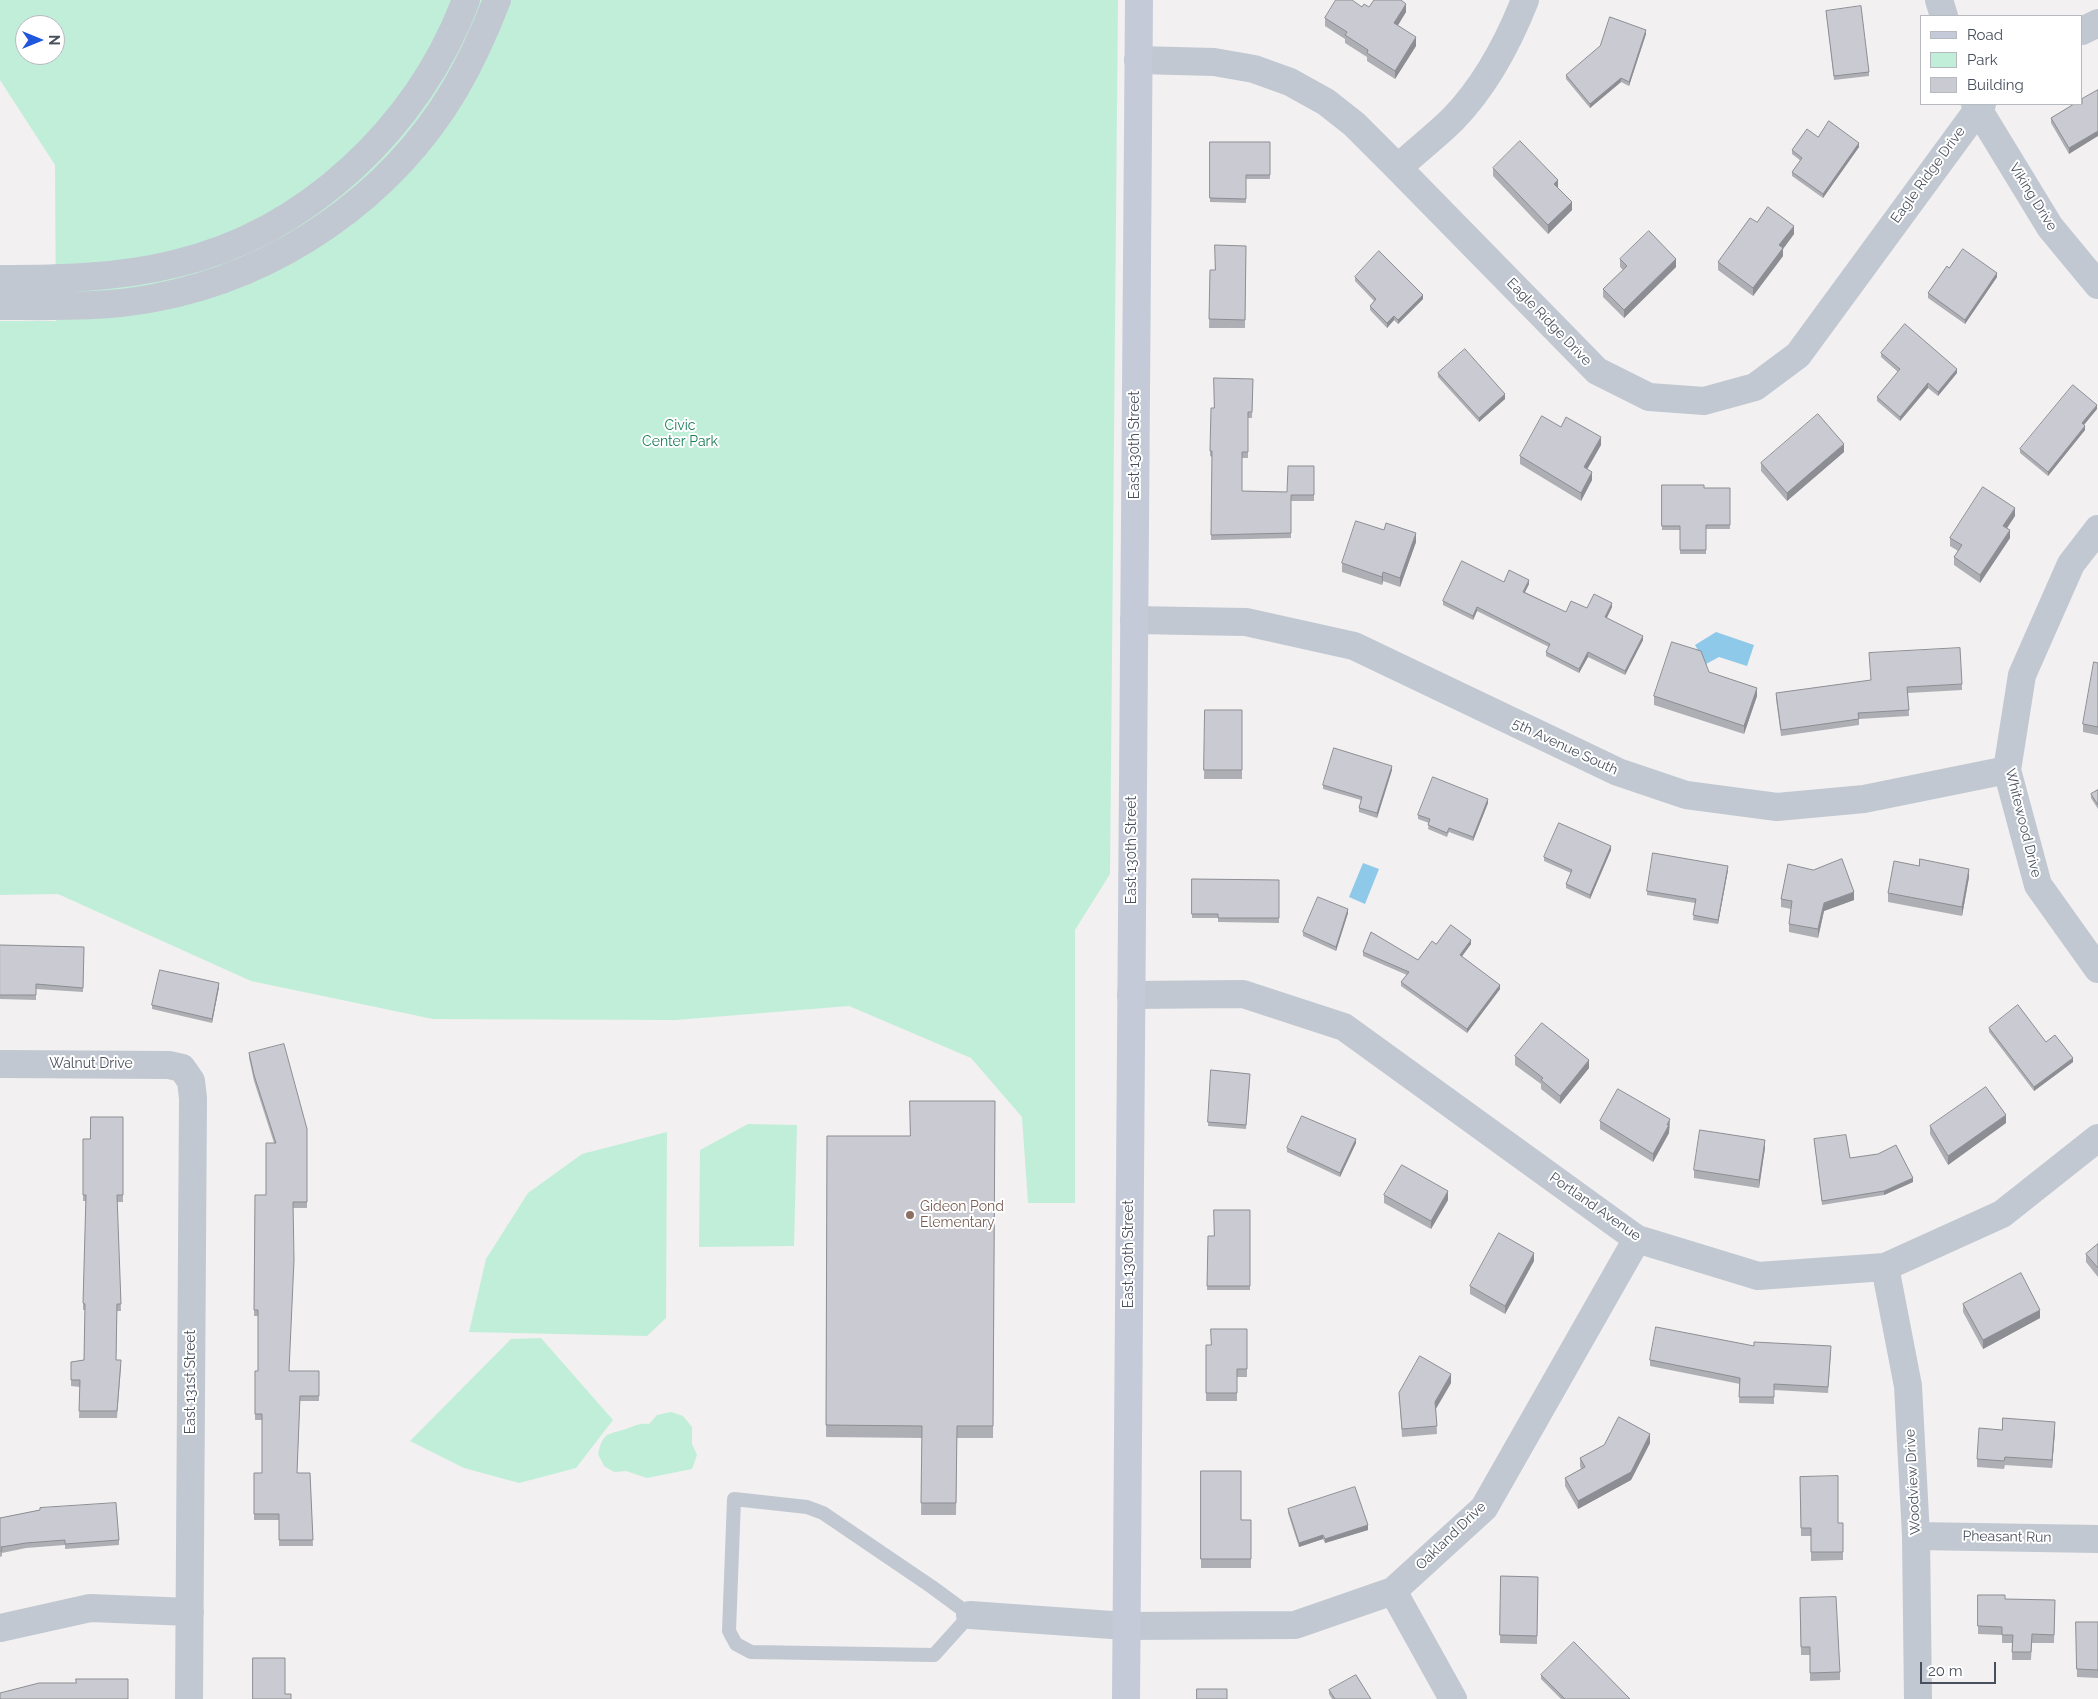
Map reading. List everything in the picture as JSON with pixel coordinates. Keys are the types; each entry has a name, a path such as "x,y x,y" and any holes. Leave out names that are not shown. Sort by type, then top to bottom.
{"street":[{"path":"0,279 90,276 148,270 175,264 224,248 286,218 337,182 386,134 430,75 448,41 466,0"},
{"path":"0,306 99,304 153,299 183,292 242,272 301,243 355,205 408,154 454,90 486,30 497,0"},
{"name":"East 130th Street","path":"1126,1699 1139,0"},
{"path":"1398,168 1454,118 1477,89 1498,58 1524,0"},
{"path":"1939,0 1944,15"},
{"path":"2083,30 2098,23"},
{"name":"Eagle Ridge Drive","path":"1138,60 1214,62 1254,69 1290,82 1326,102 1354,124 1598,371 1649,396 1704,401 1755,387 1798,355 1978,105"},
{"name":"Viking Drive","path":"1978,105 2050,227 2098,284"},
{"name":"Whitewood Drive","path":"2098,529 2071,564 2022,675 2008,770 2038,885 2098,969"},
{"name":"5th Avenue South","path":"1134,620 1246,622 1354,646 1618,772 1686,795 1777,807 1864,799 2008,770"},
{"name":"Portland Avenue","path":"1132,995 1243,994 1344,1028 1637,1239 1758,1276 1884,1267 2002,1214 2098,1138"},
{"name":"Walnut Drive","path":"0,1064 169,1065 182,1068"},
{"name":"East 131st Street","path":"182,1068 191,1081 193,1098 190,1699"},
{"name":"Oakland Drive","path":"970,1615 1126,1626 1295,1625 1393,1591 1484,1508 1637,1239"},
{"name":"Woodview Drive","path":"1884,1267 1908,1386 1916,1536 1918,1699"},
{"name":"Pheasant Run","path":"1916,1536 2098,1539"},
{"path":"1393,1591 1453,1699"},
{"path":"0,1628 90,1608 190,1612"}],"lane":[{"path":"734,1499 807,1507 823,1513 970,1615 934,1656 751,1652 736,1644 729,1632 734,1499"}],"green space":[{"name":"Civic Center Park","path":"0,0 1118,0 1110,874 1075,930 1075,1203 1028,1203 1022,1117 971,1058 849,1006 676,1020 433,1019 251,981 58,894 0,895 0,321 56,321 55,165 0,80"},
{"path":"748,1124 797,1125 794,1246 699,1247 700,1150"},
{"path":"667,1132 666,1318 647,1336 469,1332 486,1259 528,1193 582,1154"},
{"path":"541,1338 613,1420 576,1468 519,1483 464,1468 410,1441 511,1339"},
{"path":"671,1412 683,1416 692,1427 692,1444 697,1455 692,1469 647,1478 626,1471 614,1472 604,1466 598,1454 604,1438 610,1434 637,1425 649,1424 657,1415"}],"water":[{"path":"1716,632 1754,645 1747,666 1719,657 1706,664 1695,645"},
{"path":"1363,863 1379,869 1365,904 1349,897"}],"building":[{"path":"1336,0 1352,0 1362,7 1364,4 1369,7 1374,0 1401,0 1406,4 1394,23 1416,37 1395,71 1367,53 1368,50 1345,35 1347,32 1325,18"},
{"path":"1861,6 1869,72 1834,76 1826,11"},
{"path":"1610,17 1646,30 1629,82 1621,78 1590,104 1566,75 1600,46"},
{"path":"2098,90 2098,131 2069,148 2051,118 2072,105 2083,105 2083,98"},
{"path":"1829,121 1859,143 1823,194 1792,172 1802,158 1792,150 1807,129 1818,137"},
{"path":"1520,141 1558,180 1554,184 1572,202 1548,225 1493,168"},
{"path":"1210,142 1270,142 1270,175 1246,175 1246,199 1210,198"},
{"path":"1768,207 1794,226 1779,245 1783,248 1753,288 1718,262 1750,218 1757,222"},
{"path":"1649,231 1676,259 1624,310 1603,289 1627,266 1620,259"},
{"path":"1215,245 1246,246 1245,320 1209,319 1210,270 1215,270"},
{"path":"1963,249 1997,273 1965,320 1928,293 1947,266 1949,268"},
{"path":"1379,251 1423,295 1398,320 1394,316 1387,323 1370,306 1376,299 1355,277"},
{"path":"1905,324 1957,369 1938,392 1928,383 1900,417 1877,397 1900,369 1881,353"},
{"path":"1465,349 1505,394 1479,418 1438,373"},
{"path":"1214,378 1253,379 1252,412 1248,412 1248,452 1242,452 1242,491 1287,492 1288,466 1314,466 1314,495 1291,495 1291,533 1211,535 1212,451 1210,451 1211,408 1214,408"},
{"path":"2073,385 2097,405 2082,423 2085,426 2048,472 2020,449"},
{"path":"1818,414 1844,444 1787,493 1761,463"},
{"path":"1542,416 1561,427 1566,417 1601,437 1584,467 1592,472 1581,493 1520,456"},
{"path":"1662,485 1704,485 1704,488 1730,488 1730,525 1706,525 1706,550 1680,550 1680,526 1662,526"},
{"path":"1983,487 2015,508 2003,526 2010,530 1980,575 1954,557 1962,545 1950,538"},
{"path":"1356,521 1384,530 1386,523 1416,533 1400,578 1383,572 1382,577 1342,563"},
{"path":"1462,561 1504,582 1509,570 1529,580 1523,592 1566,612 1571,601 1587,608 1594,594 1612,603 1605,617 1643,636 1625,671 1588,652 1579,669 1546,652 1550,644 1477,607 1473,616 1443,601"},
{"path":"1672,642 1701,651 1709,672 1757,688 1744,726 1654,696"},
{"path":"1960,648 1962,684 1907,687 1909,710 1858,713 1859,719 1781,730 1776,693 1871,680 1869,653"},
{"path":"2094,662 2098,663 2098,727 2083,724"},
{"path":"1205,710 1242,710 1242,770 1204,770"},
{"path":"1334,748 1392,766 1377,813 1359,808 1362,797 1323,785"},
{"path":"1433,777 1488,799 1473,837 1449,828 1447,833 1428,825 1430,819 1418,815"},
{"path":"2098,790 2098,805 2091,794"},
{"path":"1559,823 1611,846 1590,895 1566,884 1572,870 1544,857"},
{"path":"1653,853 1728,866 1718,920 1693,915 1696,899 1647,891"},
{"path":"1842,859 1854,892 1824,903 1818,929 1789,924 1792,901 1781,899 1788,864 1813,870"},
{"path":"1920,859 1969,869 1962,907 1888,893 1894,861 1919,866"},
{"path":"1192,879 1279,880 1279,918 1218,918 1218,914 1192,914"},
{"path":"1318,897 1348,909 1336,947 1303,932"},
{"path":"1451,925 1471,940 1460,955 1500,985 1467,1029 1401,982 1409,972 1363,952 1371,932 1418,960 1432,941 1436,944"},
{"path":"0,945 84,947 83,988 36,984 36,995 0,995"},
{"path":"160,970 219,983 212,1019 152,1005"},
{"path":"2018,1005 2046,1042 2055,1035 2073,1058 2034,1087 1989,1028"},
{"path":"1542,1023 1589,1060 1560,1096 1541,1080 1543,1078 1515,1056"},
{"path":"284,1044 307,1129 307,1202 293,1202 294,1260 289,1371 319,1371 319,1396 300,1396 297,1473 310,1473 313,1540 279,1540 279,1514 254,1514 254,1473 262,1473 262,1414 255,1414 255,1371 258,1371 258,1310 254,1310 255,1195 266,1195 266,1143 276,1143 254,1075 249,1053"},
{"path":"1211,1070 1250,1074 1246,1125 1208,1122"},
{"path":"1986,1087 2006,1115 1948,1156 1930,1126"},
{"path":"1618,1089 1670,1119 1667,1125 1669,1125 1653,1154 1600,1121"},
{"name":"Gideon Pond Elementary","path":"910,1101 995,1101 993,1426 957,1426 956,1503 921,1503 922,1426 826,1425 827,1136 910,1136"},
{"path":"1302,1116 1356,1139 1340,1173 1287,1148"},
{"path":"91,1117 123,1117 123,1195 117,1195 121,1304 117,1304 116,1360 121,1360 117,1411 79,1411 80,1380 71,1380 71,1362 84,1360 85,1304 83,1303 86,1195 83,1195 83,1139 90,1139"},
{"path":"1700,1130 1765,1140 1759,1180 1694,1170"},
{"path":"1846,1135 1850,1158 1878,1154 1896,1145 1913,1178 1884,1191 1822,1201 1814,1139"},
{"path":"1402,1165 1448,1191 1431,1221 1384,1195"},
{"path":"1214,1210 1250,1210 1250,1286 1207,1286 1208,1236 1214,1236"},
{"path":"1499,1233 1534,1253 1505,1306 1470,1286"},
{"path":"2098,1244 2098,1268 2086,1254"},
{"path":"2021,1273 2040,1310 1983,1340 1963,1304"},
{"path":"1656,1327 1754,1346 1754,1342 1831,1346 1828,1387 1774,1384 1774,1397 1739,1397 1740,1378 1650,1360"},
{"path":"1211,1329 1247,1329 1247,1369 1237,1369 1237,1393 1206,1393 1206,1345 1211,1345"},
{"path":"1420,1356 1451,1374 1435,1402 1437,1426 1402,1429 1399,1393"},
{"path":"1619,1417 1650,1434 1631,1472 1578,1501 1565,1478 1585,1467 1580,1458 1604,1445"},
{"path":"2003,1418 2055,1422 2052,1460 2005,1457 2004,1461 1977,1459 1979,1428 2002,1430"},
{"path":"1201,1471 1241,1471 1241,1520 1251,1520 1251,1559 1201,1559"},
{"path":"1838,1476 1838,1523 1843,1523 1843,1552 1811,1552 1811,1528 1801,1528 1800,1477"},
{"path":"1355,1487 1368,1525 1325,1539 1323,1535 1299,1543 1288,1509"},
{"path":"116,1503 119,1540 65,1544 65,1540 26,1543 1,1547 2,1551 0,1551 0,1518 40,1510 40,1508"},
{"path":"1501,1576 1538,1577 1537,1636 1500,1635"},
{"path":"1978,1595 2005,1595 2005,1599 2055,1600 2054,1635 2032,1634 2031,1652 2012,1652 2013,1635 2002,1635 2002,1627 1978,1626"},
{"path":"1836,1597 1840,1672 1810,1673 1810,1647 1801,1647 1800,1598"},
{"path":"2076,1622 2098,1622 2098,1670 2077,1669"},
{"path":"1574,1642 1630,1699 1565,1699 1541,1675"},
{"path":"253,1658 285,1658 285,1694 291,1694 291,1699 253,1699"},
{"path":"1356,1675 1371,1699 1335,1699 1329,1690"},
{"path":"76,1679 128,1679 128,1699 0,1699 0,1693 39,1683 76,1683"},
{"path":"1197,1689 1227,1689 1227,1699 1197,1699"}],"place":[{"name":"Gideon Pond Elementary","path":"910,1215"}]}
